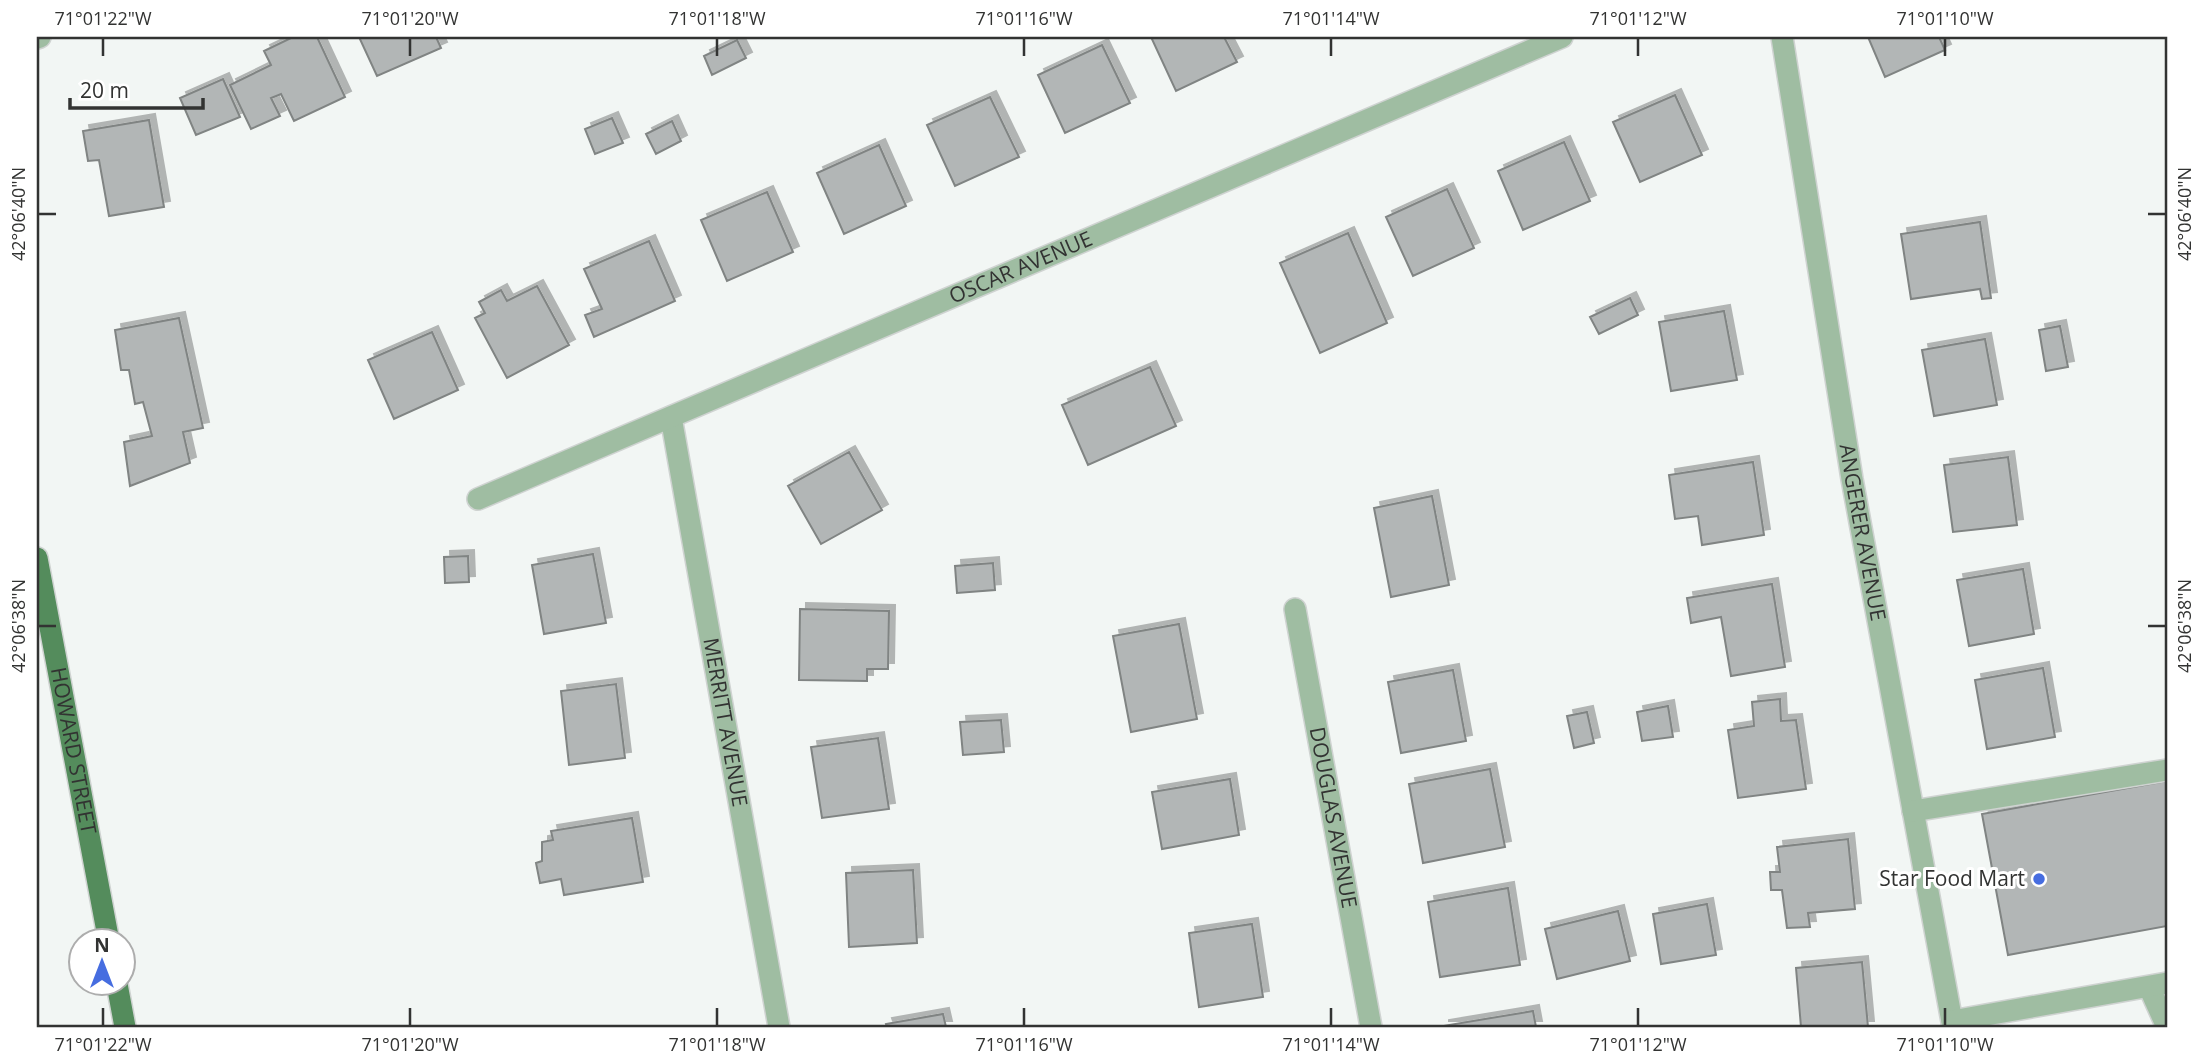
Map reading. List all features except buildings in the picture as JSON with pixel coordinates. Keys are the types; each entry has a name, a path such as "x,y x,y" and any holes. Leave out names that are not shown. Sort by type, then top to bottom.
{"main road":[{"name":"HOWARD STREET","path":"37,558 106,928"},
{"path":"120,998 125,1027"}],"street":[{"name":"OSCAR AVENUE","path":"478,499 1562,37"},
{"name":"ANGERER AVENUE","path":"1782,37 1852,479 1953,1024"},
{"name":"MERRITT AVENUE","path":"671,417 779,1027"},
{"name":"DOUGLAS AVENUE","path":"1295,609 1371,1027"},
{"path":"1913,811 2167,771"},
{"path":"1953,1024 2158,985 2167,1027"}],"place":[{"name":"Star Food Mart","path":"2039,879"}]}
